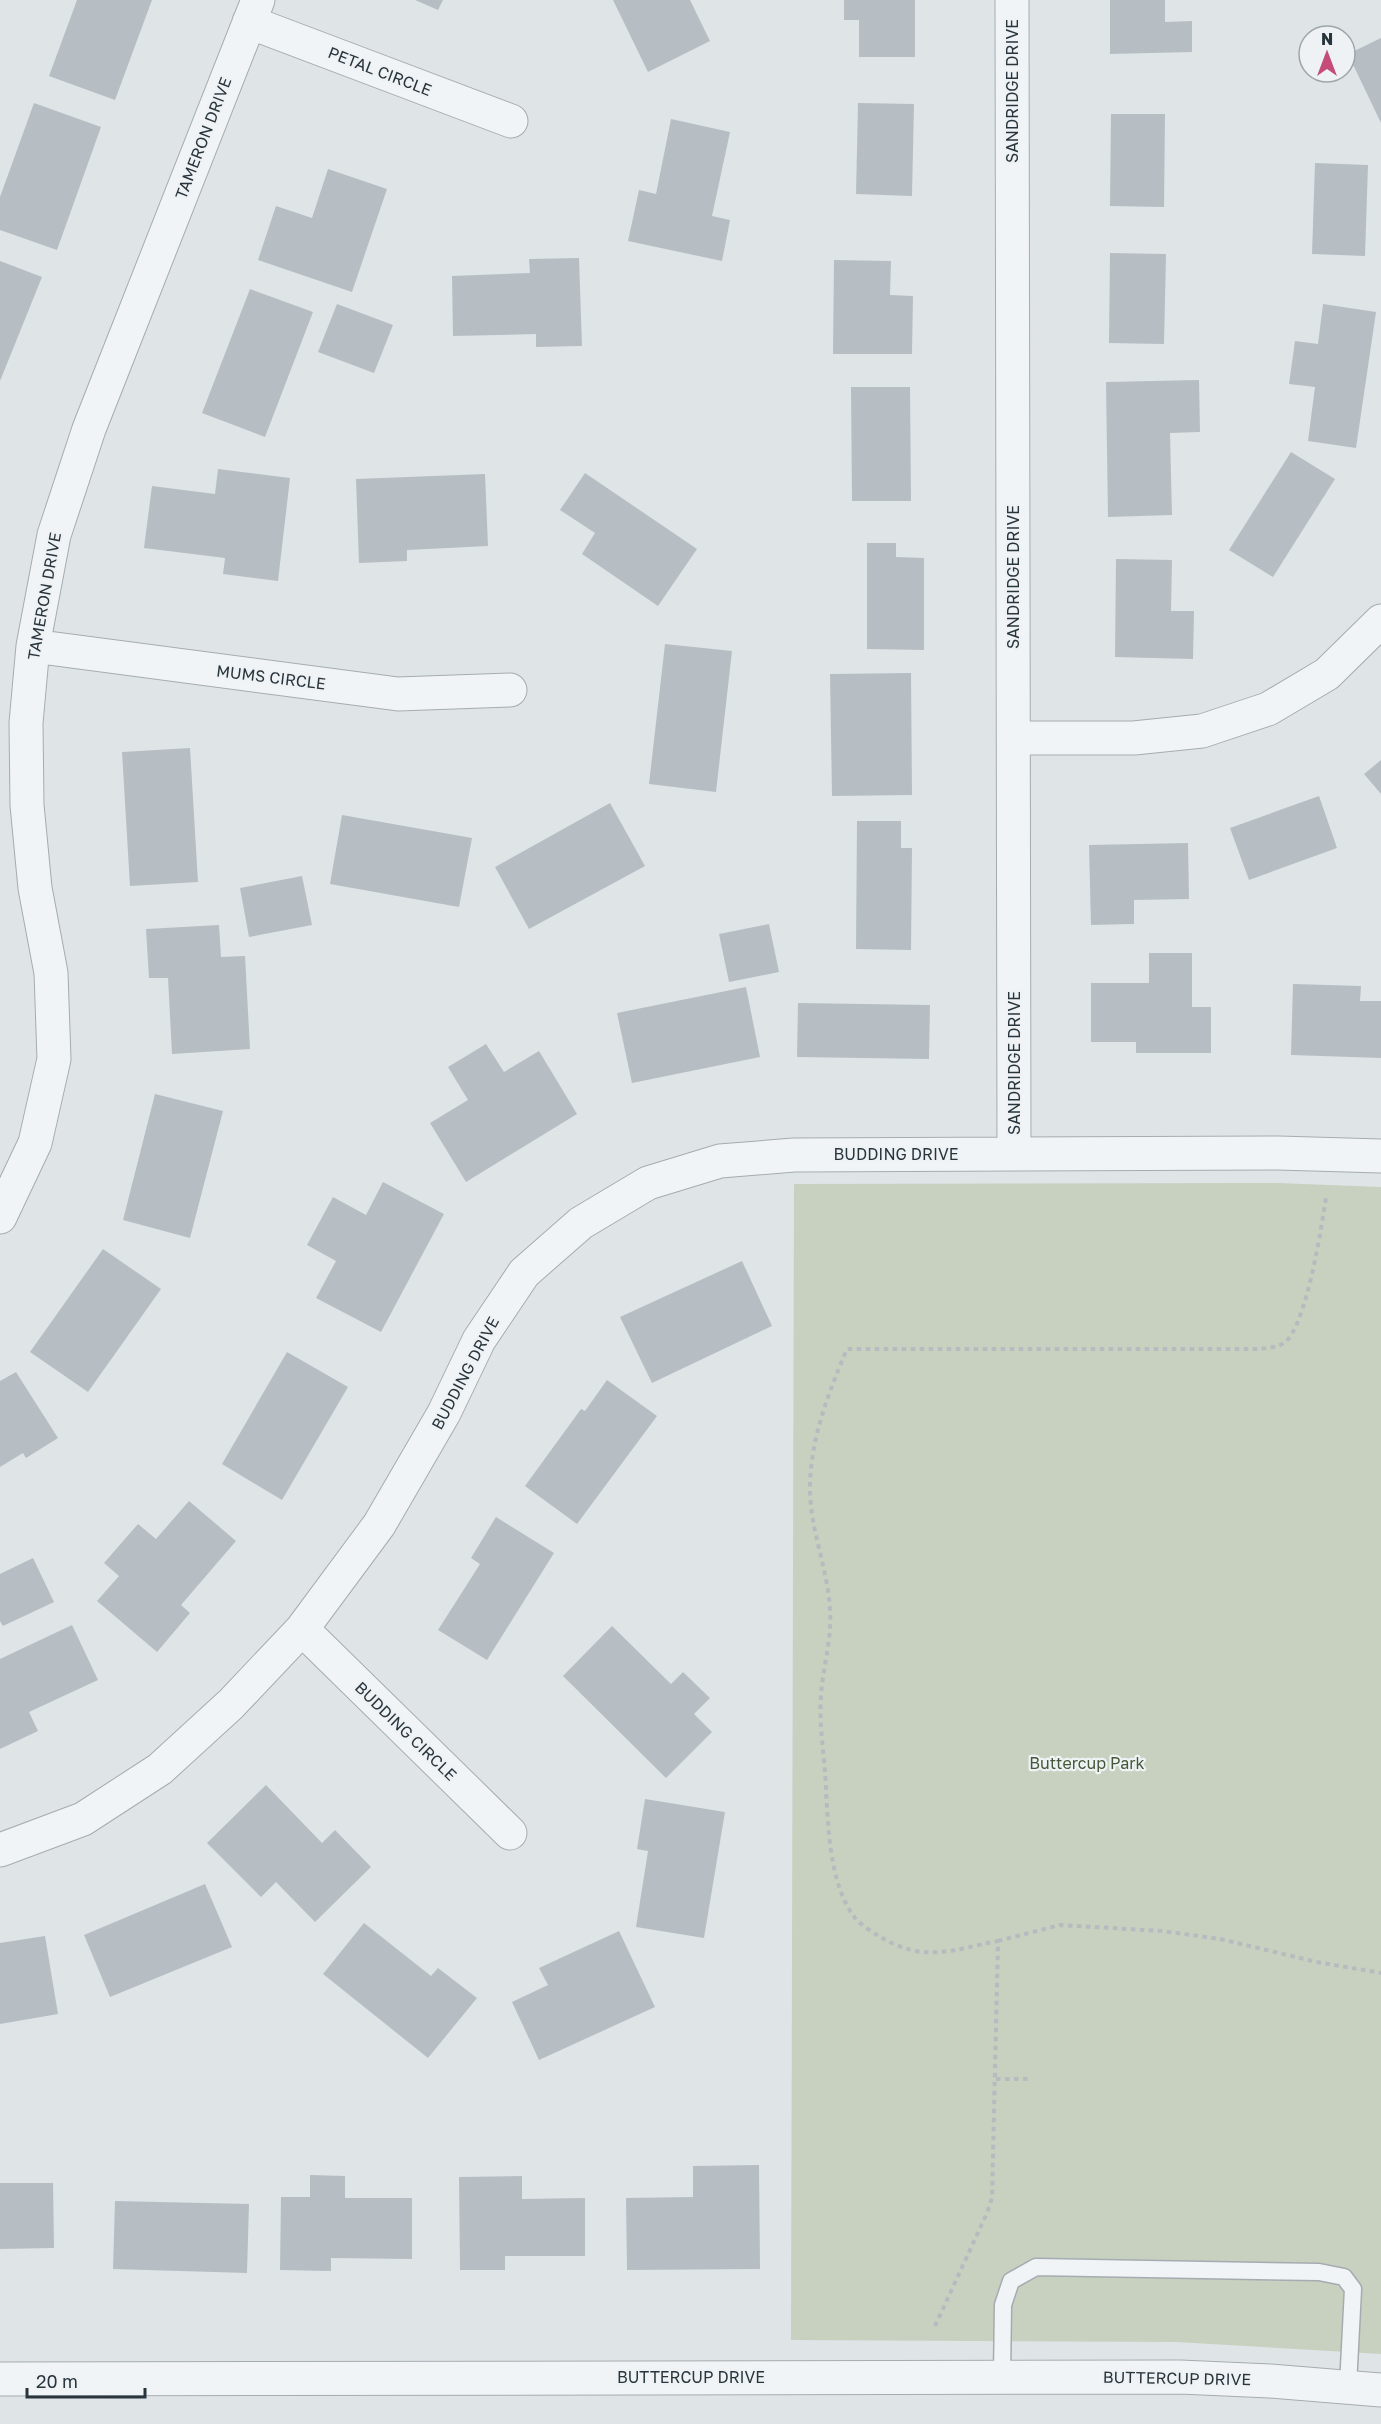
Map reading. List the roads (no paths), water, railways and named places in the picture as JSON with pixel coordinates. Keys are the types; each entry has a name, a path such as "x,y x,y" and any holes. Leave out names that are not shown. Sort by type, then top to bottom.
{"street":[{"name":"SANDRIDGE DRIVE","path":"1012,0 1014,1154"},
{"name":"PETAL CIRCLE","path":"254,11 511,122"},
{"name":"TAMERON DRIVE","path":"0,1217 35,1143 54,1059 51,972 35,888 27,805 26,723 33,646 54,534 89,429 254,11"},
{"path":"1014,738 1134,738 1202,731 1268,710 1327,674 1381,621"},
{"name":"MUMS CIRCLE","path":"33,646 398,694 510,690"},
{"name":"BUDDING DRIVE","path":"0,1850 83,1819 160,1769 231,1704 302,1629 379,1525 444,1413 479,1340 524,1273 581,1223 648,1183 720,1161 794,1155 1278,1153 1381,1156"},
{"name":"BUDDING CIRCLE","path":"302,1629 510,1833"},
{"name":"BUTTERCUP DRIVE","path":"0,2379 1180,2377 1348,2386 1381,2390"}],"lane":[{"path":"1002,2376 1003,2305 1011,2281 1036,2267 1319,2272 1344,2277 1353,2289 1348,2386"}],"park label":[{"name":"Buttercup Park","path":"1087,1763"}]}
